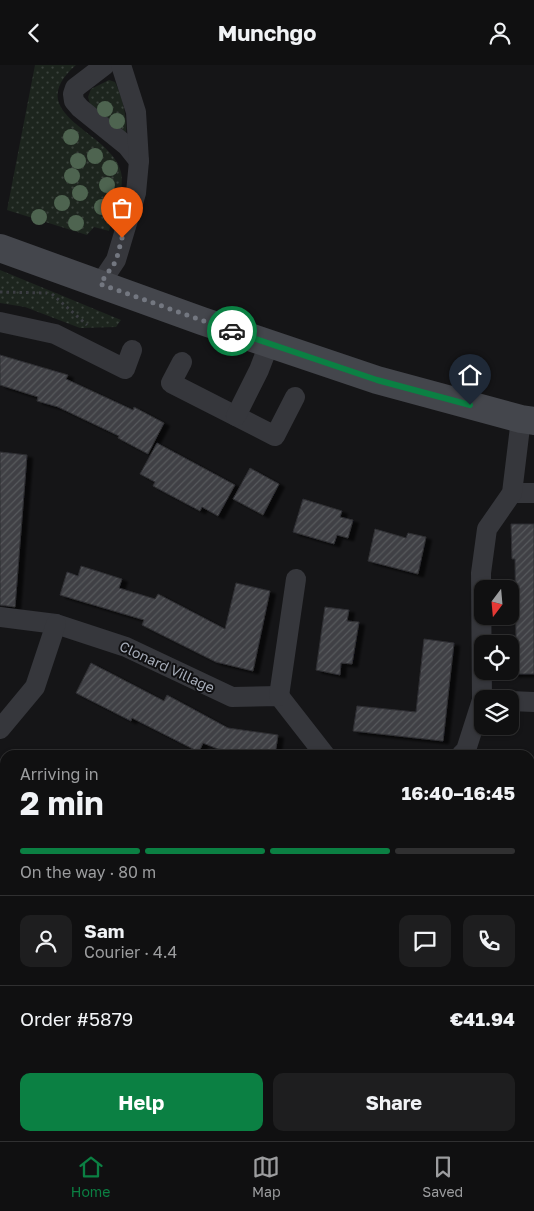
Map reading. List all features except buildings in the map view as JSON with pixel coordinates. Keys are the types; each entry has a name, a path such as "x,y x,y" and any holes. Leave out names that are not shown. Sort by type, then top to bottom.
{"main road":[{"path":"0,248 269,344 384,382 528,420"}],"street":[{"path":"105,65 75,88 73,94 74,101 88,115 127,146 139,161"},
{"path":"100,284 116,261 136,193 139,161 136,112 121,65"},
{"path":"0,322 55,334 125,369 132,350"},
{"path":"236,416 259,371 269,344"},
{"path":"182,362 171,383 274,436 295,397"},
{"path":"482,690 482,573 487,529 512,493 528,420"},
{"path":"512,493 534,493"},
{"path":"296,579 279,696 321,750"},
{"name":"Clonard Village","path":"0,617 56,624 126,647 232,697 279,696"},
{"path":"0,729 35,687 56,624"},
{"path":"519,701 534,702"},
{"path":"466,750 474,725"}],"path":[{"path":"0,293 51,293 87,325 82,348"}],"shaded area":[{"path":"35,65 76,65 61,82 58,97 63,110 74,122 102,145 114,158 121,172 122,186 109,231 94,227 87,235 7,210"},
{"path":"109,80 115,82 122,101 126,121 126,135 91,107 88,97 91,89"},
{"path":"0,270 121,320 116,327 80,328 25,307 0,303"}],"way so far":[{"path":"122,238 116,261 100,284 232,331"}],"route":[{"path":"232,331 377,380 470,405"}]}
